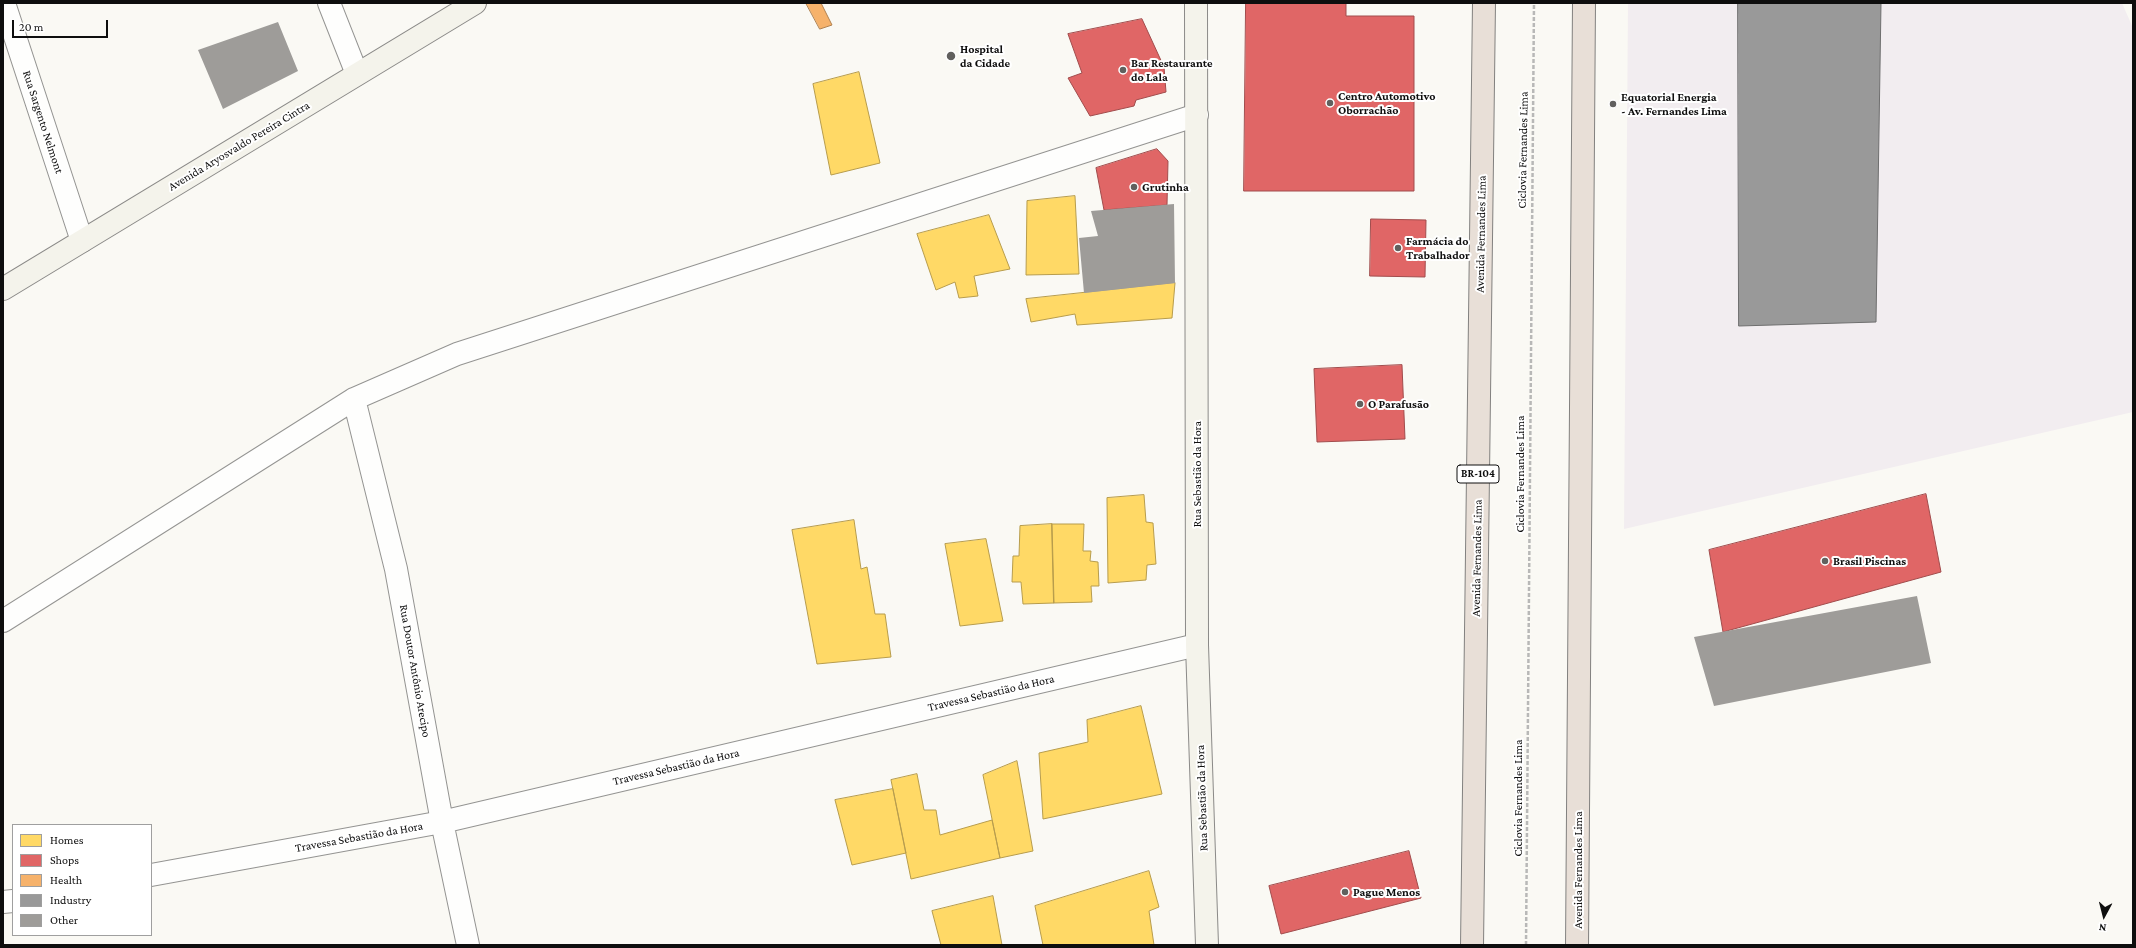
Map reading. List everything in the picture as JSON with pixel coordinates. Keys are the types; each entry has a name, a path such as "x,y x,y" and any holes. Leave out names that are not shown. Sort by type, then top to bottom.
{"highway":[{"name":"Avenida Fernandes Lima","path":"1472,945 1484,3"},
{"name":"Avenida Fernandes Lima","path":"1577,945 1584,3"}],"street":[{"name":"Rua Sargento Nelmont","path":"4,3 82,241"},
{"path":"329,3 357,74"},
{"name":"Avenida Aryosvaldo Pereira Cintra","path":"3,289 475,3"},
{"name":"Rua Sebastião da Hora","path":"1196,3 1197,645 1207,945"},
{"path":"3,622 354,399 457,354 1196,115"},
{"name":"Rua Doutor Antônio Arecipo","path":"354,399 396,569 442,822 468,945"},
{"name":"Travessa Sebastião da Hora","path":"152,875 442,822 1197,645"}],"path":[{"name":"Ciclovia Fernandes Lima","path":"1526,945 1534,3"}],"shaded area":[{"path":"1628,3 2122,3 2133,28 2133,412 1624,529"}],"building: Homes":[{"path":"859,72 880,163 831,175 813,84"},
{"path":"1075,196 1079,274 1026,275 1027,201"},
{"path":"989,215 1010,269 974,276 978,296 959,298 955,282 936,290 917,234"},
{"path":"1175,283 1172,318 1077,325 1075,314 1031,322 1026,299"},
{"path":"1144,495 1146,522 1153,523 1156,564 1147,565 1146,580 1108,583 1107,498"},
{"path":"854,520 861,569 867,567 875,614 885,614 891,657 817,664 792,530"},
{"path":"1052,524 1084,524 1083,551 1091,551 1090,561 1098,562 1099,586 1091,586 1092,602 1054,603"},
{"path":"1052,524 1054,603 1023,604 1021,582 1012,582 1013,556 1019,556 1020,526"},
{"path":"986,539 1003,621 960,626 945,544"},
{"path":"1141,706 1162,794 1043,819 1039,753 1088,742 1087,720"},
{"path":"1017,761 1033,851 1000,858 983,775"},
{"path":"917,774 924,810 936,810 940,835 992,820 1000,858 911,879 891,780"},
{"path":"893,789 906,853 852,865 835,800"},
{"path":"1149,871 1159,907 1149,911 1154,945 1043,945 1035,906"},
{"path":"993,896 1002,945 941,945 932,911"}],"building: Shops":[{"name":"Centro Automotivo Oborrachão","path":"1246,3 1346,3 1346,16 1414,16 1414,191 1244,191"},
{"name":"Bar Restaurante do Lala","path":"1142,19 1164,67 1166,92 1136,100 1134,106 1090,116 1068,78 1082,73 1068,34"},
{"name":"Grutinha","path":"1157,149 1168,161 1167,205 1104,210 1096,168"},
{"name":"Farmácia do Trabalhador","path":"1371,219 1426,220 1425,277 1370,276"},
{"name":"O Parafusão","path":"1402,365 1405,439 1317,442 1314,369"},
{"name":"Brasil Piscinas","path":"1926,494 1941,572 1723,632 1709,550"},
{"name":"Pague Menos","path":"1409,851 1421,898 1281,934 1269,886"}],"building: Health":[{"path":"806,3 821,3 832,25 820,29"}],"building: Industry":[{"path":"1738,3 1881,3 1876,322 1739,326"}],"building: Other":[{"path":"278,22 298,71 223,109 198,50"},
{"path":"1174,204 1175,283 1084,293 1079,238 1098,236 1091,211"},
{"path":"1917,596 1931,663 1714,706 1694,637"}],"place":[{"name":"Hospital da Cidade","path":"951,56"},
{"name":"Bar Restaurante do Lala","path":"1123,70"},
{"name":"Centro Automotivo Oborrachão","path":"1330,103"},
{"name":"Equatorial Energia - Av. Fernandes Lima","path":"1613,104"},
{"name":"Grutinha","path":"1134,187"},
{"name":"Farmácia do Trabalhador","path":"1398,248"},
{"name":"O Parafusão","path":"1360,404"},
{"name":"Brasil Piscinas","path":"1825,561"},
{"name":"Pague Menos","path":"1345,892"}]}
